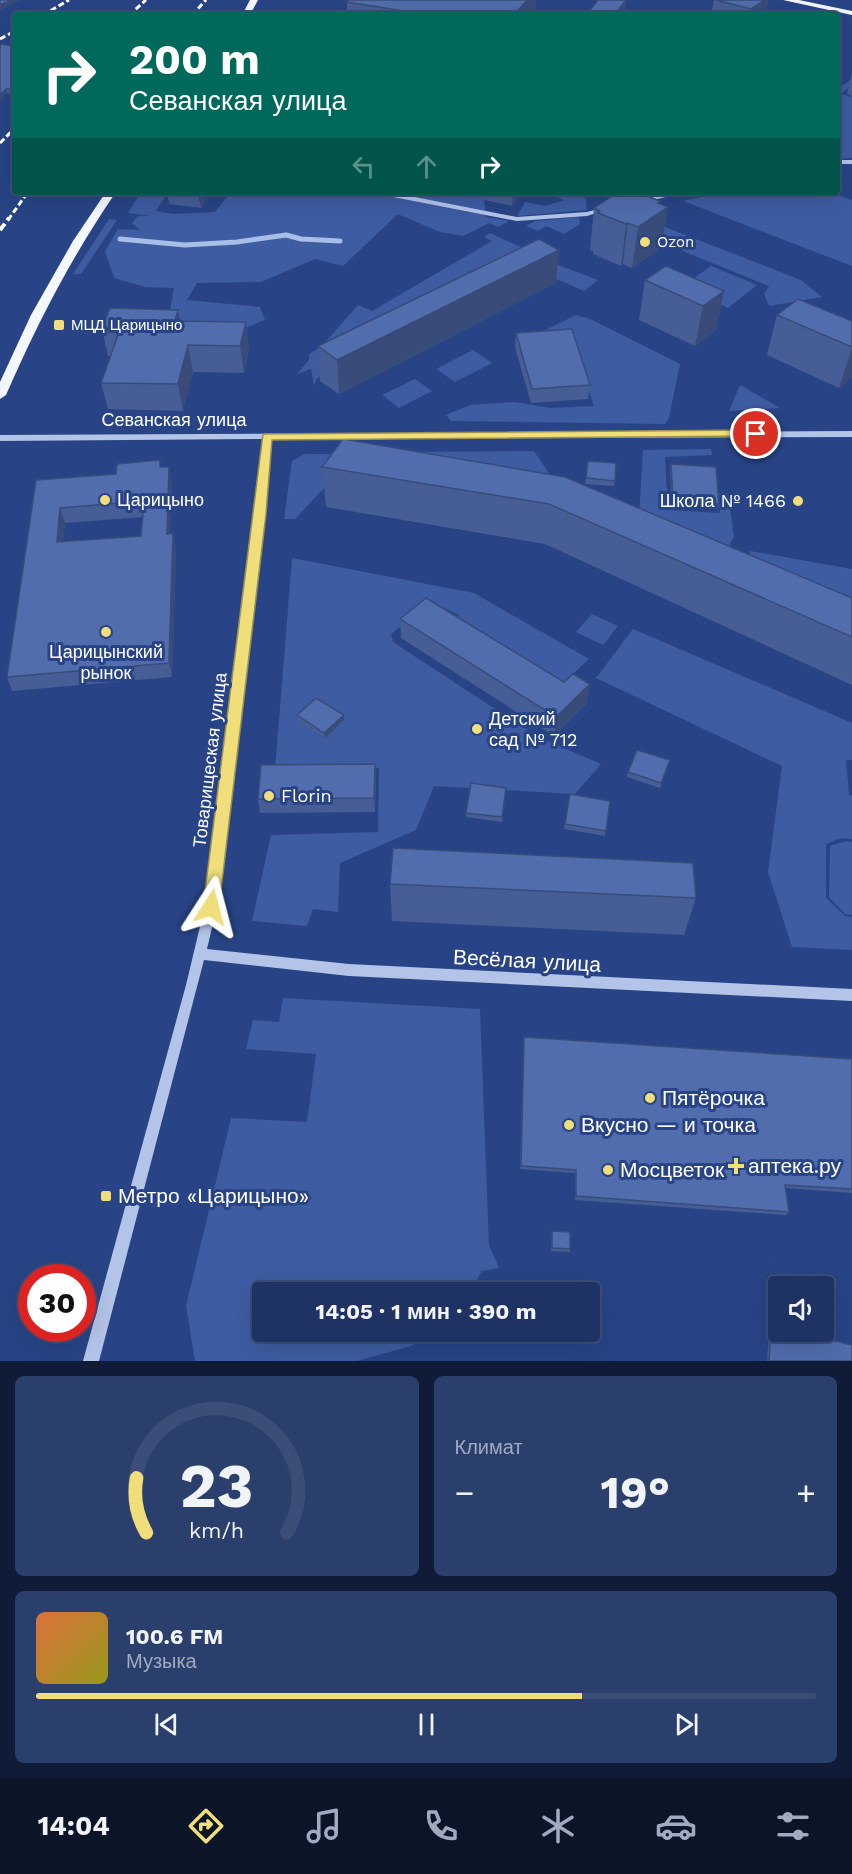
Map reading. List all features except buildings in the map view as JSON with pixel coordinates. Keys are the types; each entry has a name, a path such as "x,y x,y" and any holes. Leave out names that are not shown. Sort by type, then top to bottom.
{"main road":[{"path":"787,0 852,13"},
{"path":"835,0 852,3"},
{"path":"0,395 39,307 82,234 109,195"}],"street":[{"path":"394,195 521,219 587,214 619,206"},
{"path":"629,204 669,195"},
{"name":"Севанская улица","path":"0,438 852,434"},
{"name":"Товарищеская улица","path":"91,1361 192,985 214,893 260,514 267,437"},
{"name":"Весёлая улица","path":"200,954 372,972 852,995"}],"shaded area":[{"path":"852,79 852,84 841,94 852,97 852,158 840,159 840,87"},
{"path":"139,195 166,195 156,211 174,214 215,212 229,195 488,195 484,200 486,217 509,221 498,227 489,223 463,236 440,232 398,214 343,266 315,259 261,282 197,283 187,300 260,307 265,320 237,331 168,321 174,288 145,287 114,278 105,251 118,229 140,230 132,223 138,216 150,216 128,213"},
{"path":"553,195 583,197 586,200 587,210 517,216 525,202 545,206 564,200"},
{"path":"710,195 837,195 852,200 852,266 683,201"},
{"path":"629,213 801,280 822,297 769,306 764,294 769,286 685,252 671,241 618,220"},
{"path":"579,217 580,224 564,234 546,226 538,231 526,226 536,221"},
{"path":"109,219 117,220 81,274 73,274"},
{"path":"490,233 536,254 534,256 598,280 584,291 536,270 317,378 314,386 311,369 297,374 309,360 309,354 321,347 358,305 372,311 492,241 484,237"},
{"path":"711,266 757,285 728,308 681,288"},
{"path":"576,315 590,319 680,364 669,418 665,424 451,421 446,415 470,405 515,402 550,408 594,406 574,341 521,342"},
{"path":"473,350 492,363 455,382 436,369"},
{"path":"415,379 432,391 399,408 382,395"},
{"path":"740,385 780,408 729,411"},
{"path":"711,449 712,455 665,457 668,510 720,513 719,493 728,493 734,537 730,544 732,554 639,517 643,450"},
{"path":"534,451 562,493 386,452"},
{"path":"305,454 356,454 295,519 284,519 292,461"},
{"path":"750,551 852,569 852,600 750,560"},
{"path":"292,558 474,593 589,659 558,688 456,624 459,615 432,602 391,634 393,642 538,737 601,764 575,794 434,786 416,830 340,863 338,912 313,909 307,926 252,921 271,835 378,832 379,768 275,770"},
{"path":"592,614 618,626 603,645 576,632"},
{"path":"633,629 852,723 852,760 846,760 849,795 852,795 852,839 842,838 826,844 826,898 845,916 852,917 852,950 792,947 768,872 782,766 596,678"},
{"path":"846,841 852,842 852,915 845,914 829,897 830,846"},
{"path":"283,998 480,1009 489,1245 499,1268 482,1271 476,1282 252,1282 252,1342 417,1342 411,1346 357,1361 195,1361 186,1306 231,1118 307,1122 316,1054 246,1049 253,1020 279,1022"}],"waterway":[{"path":"120,239 185,245 237,242 286,235 301,239 340,241"}],"railway":[{"path":"48,12 69,0"},
{"path":"132,12 146,0"},
{"path":"195,12 206,0"},
{"path":"0,39 12,33"},
{"path":"0,143 12,131"},
{"path":"8,220 26,195"},
{"path":"0,230 9,218"}],"place":[{"name":"Ozon","path":"645,242"},
{"name":"МЦД Царицыно","path":"59,325"},
{"name":"Царицыно","path":"105,500"},
{"name":"Школа № 1466","path":"798,501"},
{"name":"Царицынский рынок","path":"106,632"},
{"name":"Детский сад № 712","path":"477,729"},
{"name":"Florin","path":"269,796"},
{"name":"Пятёрочка","path":"650,1098"},
{"name":"Вкусно — и точка","path":"569,1125"},
{"name":"аптека.ру","path":"736,1166"},
{"name":"Мосцветок","path":"608,1170"},
{"name":"Метро «Царицыно»","path":"106,1196"}],"route":[{"path":"211,907 260,514 267,437 756,434"}]}
